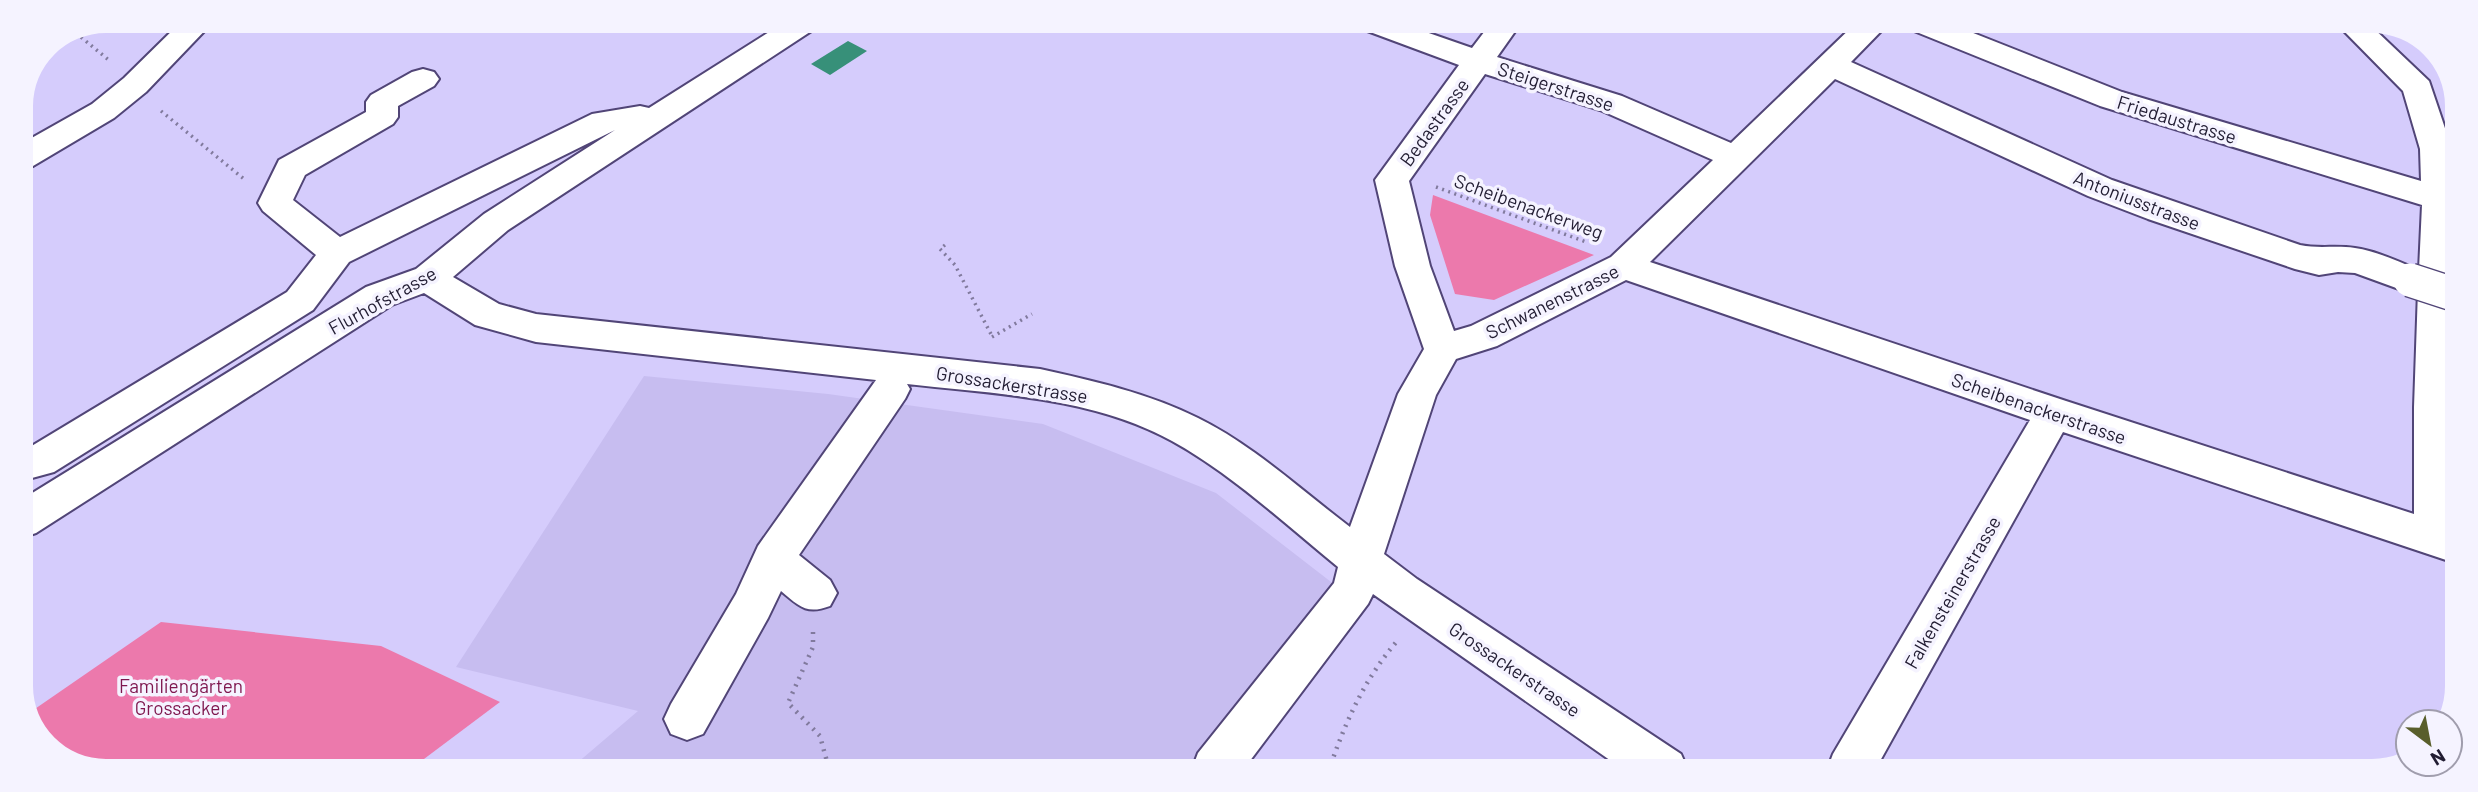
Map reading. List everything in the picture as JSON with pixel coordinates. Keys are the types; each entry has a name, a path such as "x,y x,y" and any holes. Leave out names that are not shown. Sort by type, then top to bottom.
{"street":[{"path":"33,151 103,111 135,85 187,33"},
{"name":"Flurhofstrasse","path":"33,513 379,296 428,279 496,222 788,33"},
{"name":"Steigerstrasse","path":"1400,33 1477,61 1611,103 1737,158"},
{"name":"Bedastrasse","path":"1443,349 1422,302 1392,180 1498,33"},
{"name":"Schwanenstrasse","path":"1443,349 1484,336 1624,266 1864,33"},
{"name":"Friedaustrasse","path":"1945,33 2111,99 2439,198"},
{"path":"2361,33 2418,88 2436,149 2439,198 2433,407 2445,542"},
{"name":"Antoniusstrasse","path":"1831,65 2100,188 2160,211 2295,256 2319,262 2338,259 2358,261 2445,291"},
{"path":"337,253 275,203 290,168 382,117 382,102 423,79"},
{"path":"33,461 300,301 337,253 603,121 663,112"},
{"name":"Scheibenackerstrasse","path":"1624,266 2054,413 2445,542"},
{"name":"Grossackerstrasse","path":"428,279 488,315 536,328 1040,384 1117,401 1185,429 1228,456 1402,592 1648,759"},
{"path":"1222,759 1353,592 1418,394 1443,349"},
{"path":"687,719 753,605 773,559 891,389"},
{"name":"Falkensteinerstrasse","path":"1856,759 2054,413"},
{"path":"33,467 56,498"},
{"path":"773,559 815,593"}],"path":[{"path":"82,38 142,94 275,203"},
{"name":"Scheibenackerweg","path":"1432,186 1608,250 1624,266"},
{"path":"945,245 940,249 955,265 996,346"},
{"path":"992,337 1031,314"},
{"path":"815,593 813,647 788,703 820,737 826,759"},
{"path":"1333,759 1347,716 1374,666 1405,631"}],"shaded area":[{"path":"848,41 867,51 830,75 811,64"},
{"path":"644,376 828,394 1043,424 1216,493 1366,609 1254,759 582,759 638,711 456,667"}],"green space":[{"path":"1433,195 1594,255 1494,300 1455,294 1430,215"},
{"name":"Familiengärten Grossacker","path":"161,622 381,646 500,702 424,759 96,758 65,747 54,738 37,707"}]}
